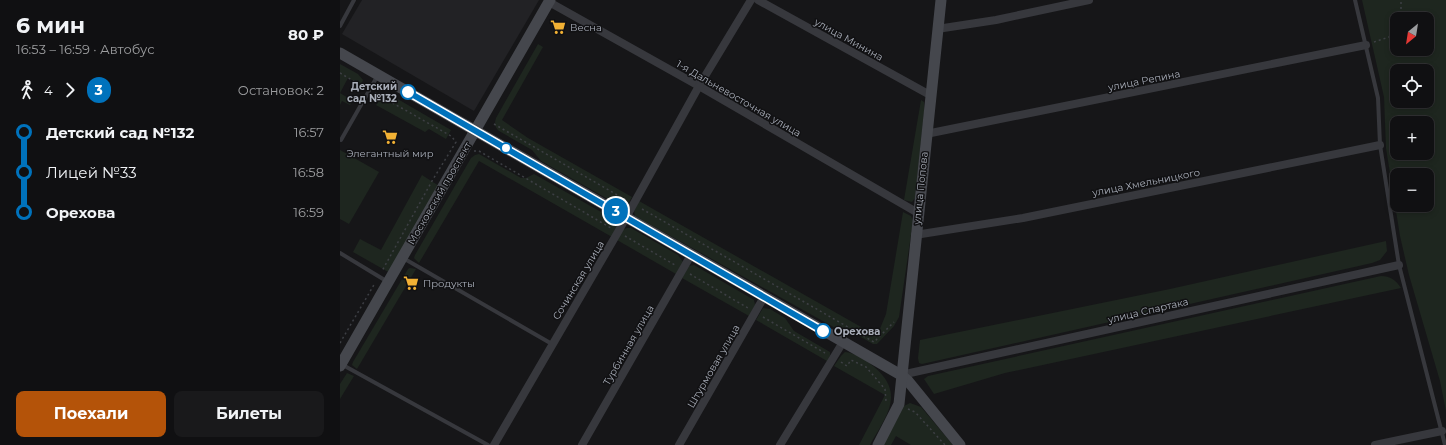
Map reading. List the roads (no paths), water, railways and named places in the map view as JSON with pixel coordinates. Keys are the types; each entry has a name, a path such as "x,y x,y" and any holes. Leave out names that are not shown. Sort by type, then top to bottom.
{"street":[{"name":"Сочинская улица","path":"494,445 634,204 699,86 751,0"},
{"name":"улица Минина","path":"758,0 930,95"},
{"name":"улица Попова","path":"878,445 899,404 915,236 941,0"},
{"path":"937,29 996,20 1090,0"},
{"name":"1-я Дальневосточная улица","path":"550,1 918,213"},
{"name":"Московский проспект","path":"340,365 383,279 402,258 550,1"},
{"name":"улица Репина","path":"926,134 1366,46"},
{"path":"340,53 901,375 908,381 960,445"},
{"name":"улица Хмельницкого","path":"915,236 1022,218 1380,145"},
{"name":"Турбинная улица","path":"582,445 692,255"},
{"name":"улица Спартака","path":"901,375 1399,265"},
{"name":"Штурмовая улица","path":"679,445 764,297"},
{"path":"780,445 843,342"},
{"path":"1375,445 1442,431"}],"lane":[{"path":"340,26 354,0"},
{"path":"1355,0 1378,98 1380,145 1399,265 1445,445"},
{"path":"341,140 378,75"},
{"path":"340,253 383,279"},
{"path":"402,258 552,344"},
{"path":"340,365 488,445"}],"place":[{"name":"Весна","path":"558,27"},
{"name":"Детский сад №132","path":"408,92"},
{"name":"Элегантный мир","path":"390,137"},
{"name":"Продукты","path":"411,283"},
{"name":"Орехова","path":"823,331"}]}
